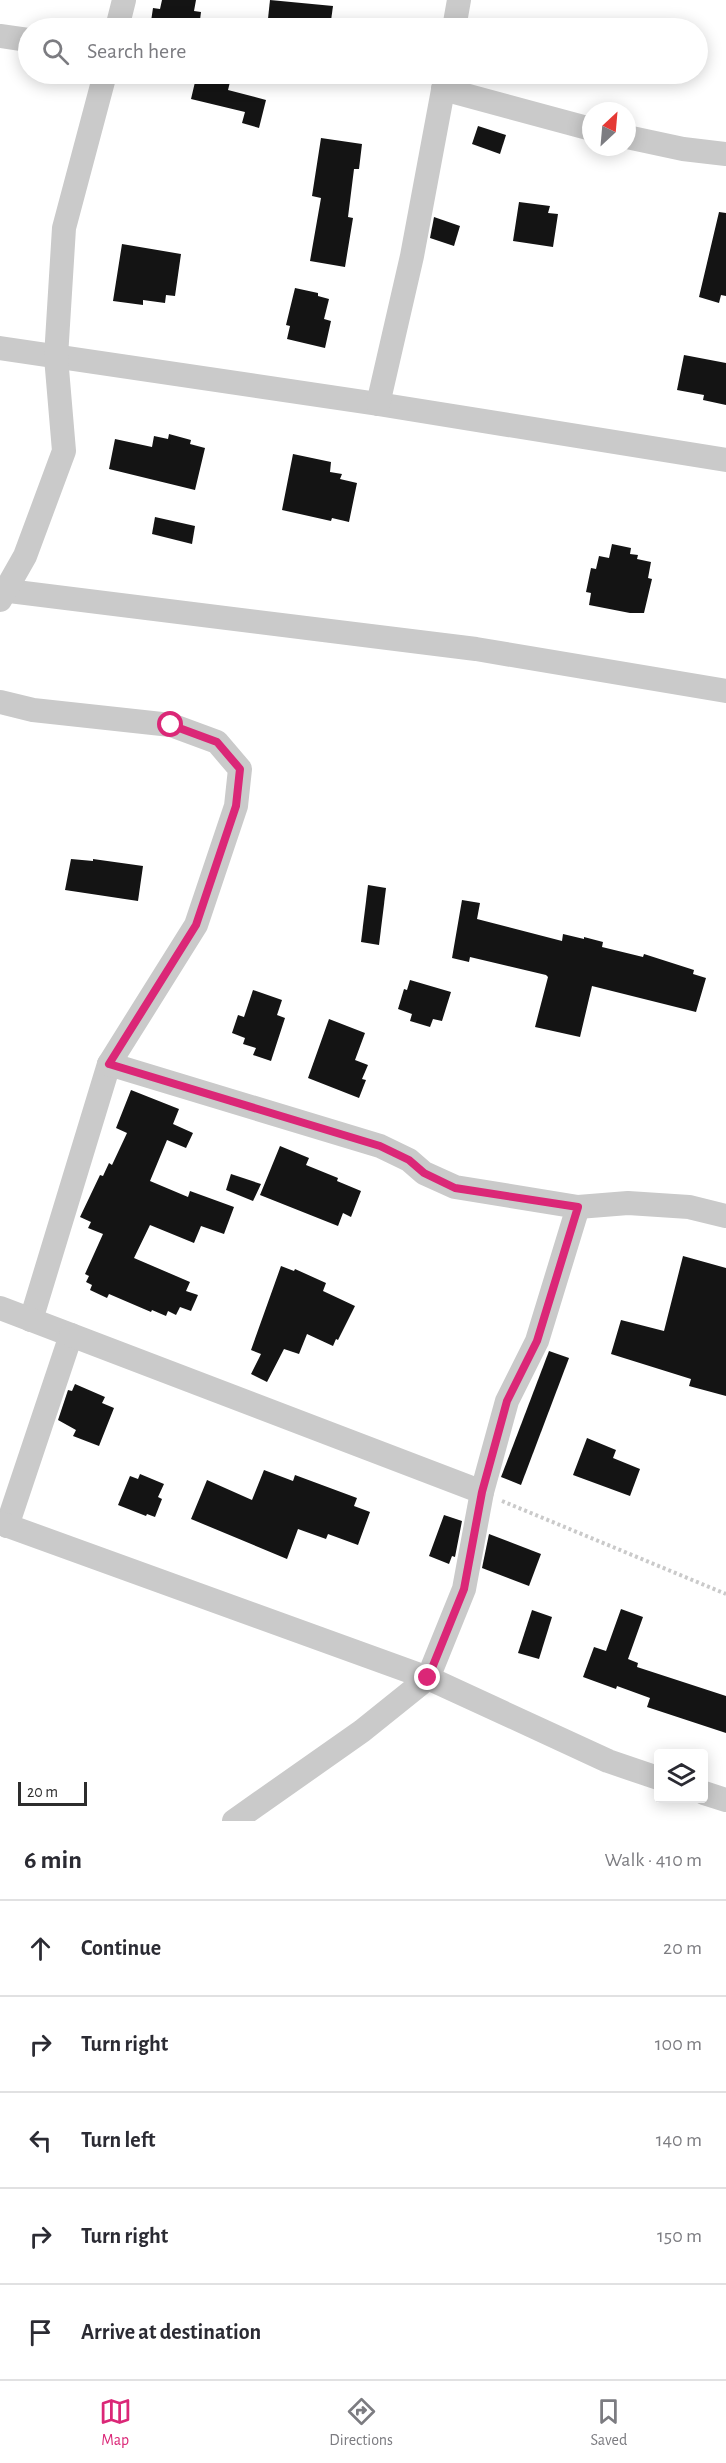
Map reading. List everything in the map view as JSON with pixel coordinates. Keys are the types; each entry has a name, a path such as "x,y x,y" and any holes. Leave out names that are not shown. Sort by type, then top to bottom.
{"street":[{"path":"120,18 124,0"},
{"path":"456,18 459,0"},
{"path":"0,36 18,39"},
{"path":"102,84 63,228 56,357 64,451 25,556 2,593 476,649 726,691"},
{"path":"378,404 412,256 444,84"},
{"path":"454,84 582,126"},
{"path":"636,139 683,149 726,154"},
{"path":"0,348 378,404 726,460"},
{"path":"0,702 33,710 171,725 217,742 240,769 236,806 196,925 109,1064 31,1320"},
{"path":"109,1064 380,1146 409,1160 424,1173 455,1188 578,1207 628,1203 689,1207 726,1216"},
{"path":"234,1821 362,1731 428,1678 464,1589 482,1492 507,1401 537,1341 578,1207"},
{"path":"0,1308 482,1492"},
{"path":"71,1335 3,1524 428,1678 608,1761 654,1777"},
{"path":"708,1793 726,1800"}],"path":[{"path":"482,1492 726,1594"}],"building":[{"path":"162,0 196,0 194,11 201,12 200,18 152,18 153,8 160,9"},
{"path":"270,0 333,6 331,18 268,18"},
{"path":"195,84 230,84 228,90 266,100 259,128 242,123 245,112 191,99"},
{"path":"478,126 506,135 500,154 472,144"},
{"path":"321,138 362,144 359,169 354,169 348,217 353,218 345,267 310,261 321,198 312,196"},
{"path":"519,202 550,206 548,213 558,214 553,247 513,241"},
{"path":"719,212 726,213 726,296 721,295 719,303 699,297"},
{"path":"434,217 460,226 454,246 430,238"},
{"path":"122,244 181,254 175,296 166,295 165,303 143,300 143,305 113,301"},
{"path":"295,288 318,293 318,296 329,299 324,319 331,321 325,348 287,339 290,326 286,325"},
{"path":"684,355 726,363 726,405 703,400 704,395 677,390"},
{"path":"169,434 191,440 190,444 205,448 195,490 109,469 115,439 152,447 154,436 168,439"},
{"path":"293,454 331,462 330,472 342,474 340,479 357,483 349,522 332,518 331,521 282,510"},
{"path":"155,517 195,526 192,544 152,534"},
{"path":"612,544 631,548 630,554 638,555 637,559 651,562 648,578 652,579 644,613 630,613 589,605 591,593 586,592 591,568 596,569 599,556 609,558"},
{"path":"71,859 93,861 93,859 143,866 138,901 65,890"},
{"path":"368,885 386,888 379,945 361,942"},
{"path":"462,900 480,903 477,919 562,941 563,934 584,939 584,937 603,942 602,947 643,957 644,954 694,970 693,974 706,978 696,1012 592,986 580,1037 535,1027 548,977 546,975 470,957 469,962 452,958"},
{"path":"410,980 451,992 442,1021 433,1019 430,1027 410,1021 412,1014 398,1009 404,989 407,990"},
{"path":"253,990 282,1000 277,1015 285,1018 271,1061 253,1055 256,1048 243,1044 245,1038 232,1033 238,1015 244,1017"},
{"path":"329,1019 365,1033 355,1060 368,1065 362,1079 366,1080 359,1098 308,1078"},
{"path":"131,1090 179,1109 173,1124 193,1133 186,1148 167,1140 150,1181 188,1197 190,1191 234,1207 224,1234 201,1226 194,1243 150,1225 134,1258 190,1282 186,1291 198,1295 191,1311 180,1307 176,1315 168,1311 166,1316 152,1310 151,1312 109,1294 107,1298 90,1290 92,1285 86,1282 89,1276 85,1274 103,1234 88,1228 91,1222 80,1217 100,1175 103,1176 109,1163 112,1165 127,1133 116,1128"},
{"path":"280,1146 309,1158 306,1165 338,1178 337,1181 361,1191 351,1217 343,1213 338,1226 260,1195"},
{"path":"231,1174 261,1184 253,1201 226,1190"},
{"path":"683,1256 726,1268 726,1396 689,1386 691,1379 611,1354 621,1320 664,1331"},
{"path":"281,1266 294,1271 295,1269 326,1283 323,1291 355,1306 333,1346 307,1334 299,1354 284,1349 267,1382 251,1374 261,1354 251,1350"},
{"path":"549,1351 569,1358 521,1485 501,1477"},
{"path":"75,1384 105,1397 102,1403 114,1408 99,1446 73,1436 76,1430 58,1420 68,1390 72,1391"},
{"path":"587,1438 616,1450 613,1458 640,1469 630,1496 573,1475"},
{"path":"264,1470 293,1481 295,1475 357,1498 354,1506 370,1512 358,1545 328,1534 326,1539 298,1529 287,1559 191,1519 207,1480 252,1500"},
{"path":"140,1474 164,1484 158,1497 162,1499 155,1517 147,1514 146,1516 118,1505 130,1476 138,1479"},
{"path":"444,1515 462,1521 455,1557 452,1556 449,1564 429,1556"},
{"path":"489,1534 541,1554 529,1586 482,1568"},
{"path":"621,1609 643,1617 628,1659 638,1663 637,1667 726,1696 726,1733 647,1707 650,1698 583,1677 594,1647 606,1651"},
{"path":"532,1610 552,1617 539,1659 518,1653"}],"route":[{"path":"171,725 217,742 240,769 236,806 196,925 109,1064 380,1146 409,1160 424,1173 455,1188 578,1207 537,1341 507,1401 482,1492 464,1589 428,1678"}]}
